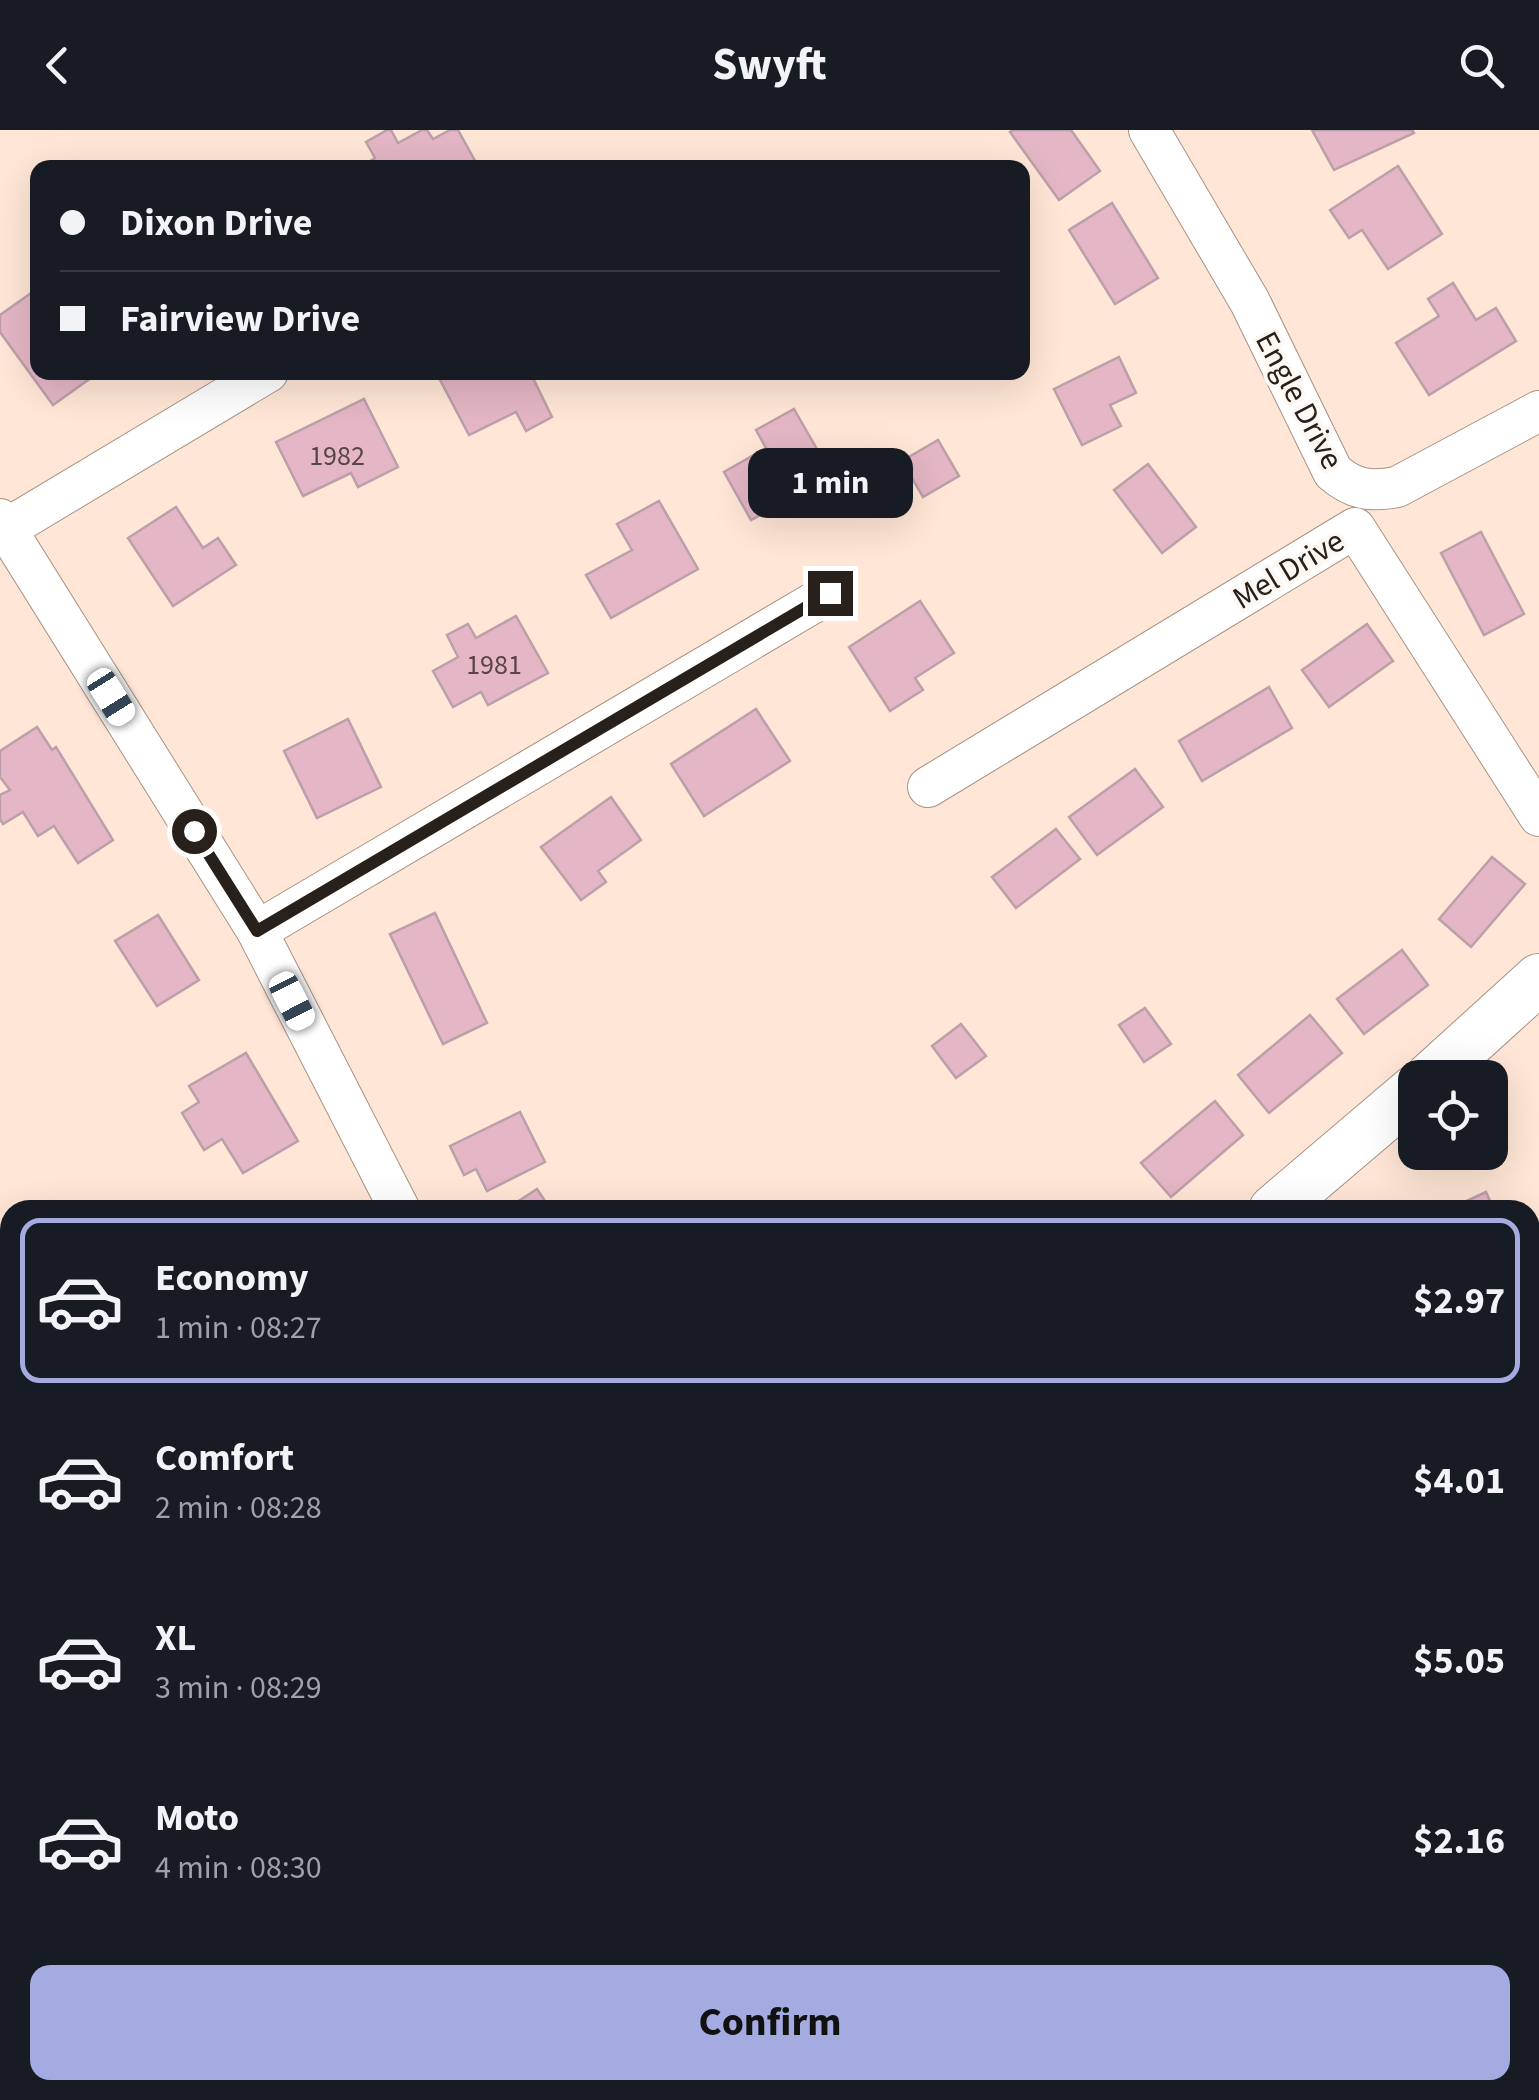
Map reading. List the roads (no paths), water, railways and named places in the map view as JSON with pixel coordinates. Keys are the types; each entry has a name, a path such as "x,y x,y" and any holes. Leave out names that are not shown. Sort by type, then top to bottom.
{"street":[{"name":"Engle Drive","path":"1149,130 1250,302 1333,472 1349,486 1373,492 1397,487 1539,412"},
{"path":"254,380 3,524 257,931 395,1200"},
{"name":"Mel Drive","path":"928,787 1355,528 1539,816"},
{"path":"257,931 830,593"},
{"path":"1451,1060 1539,980"},
{"path":"1286,1200 1398,1104"}]}
